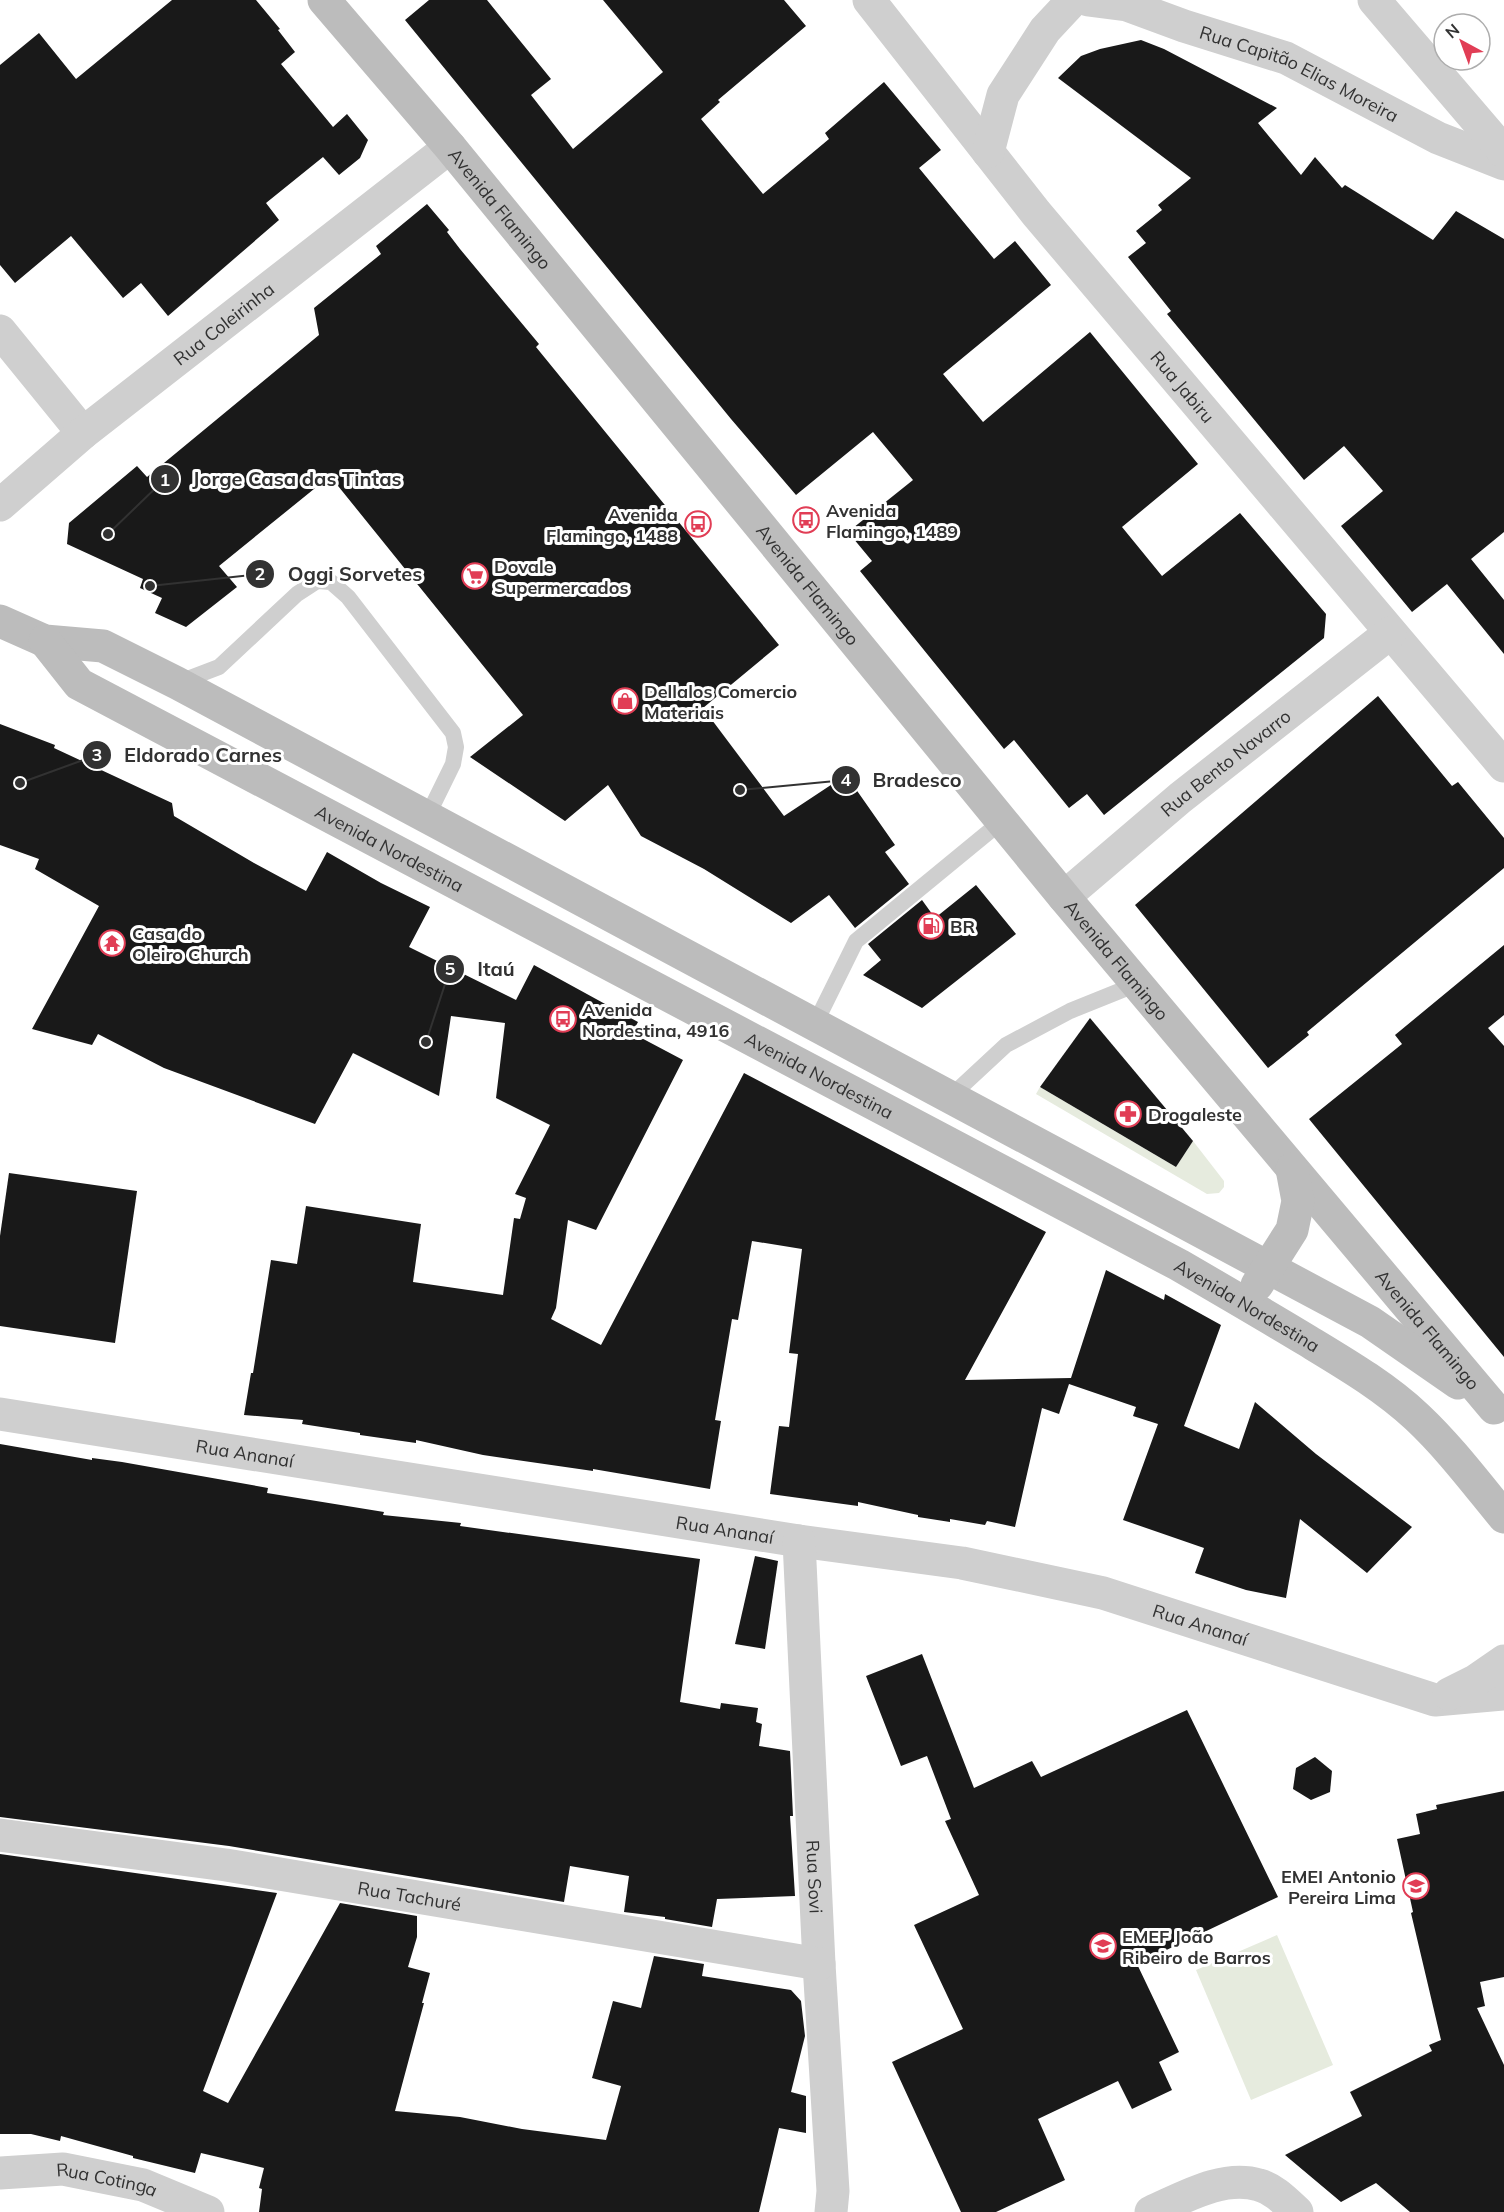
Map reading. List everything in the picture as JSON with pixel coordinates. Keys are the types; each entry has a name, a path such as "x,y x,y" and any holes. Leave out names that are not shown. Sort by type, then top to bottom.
{"main road":[{"name":"Avenida Flamingo","path":"324,0 450,147 1064,897 1499,1414"},
{"name":"Avenida Nordestina","path":"0,621 45,641 104,646 177,683 1370,1322 1499,1414"},
{"name":"Avenida Nordestina","path":"45,641 79,684 1179,1265 1246,1304 1344,1363 1382,1389 1416,1417 1504,1517"},
{"name":"Avenida Flamingo","path":"1246,1304 1292,1230 1298,1201 1292,1169"}],"street":[{"name":"Rua Jabiru","path":"869,0 1036,213 1504,766"},
{"path":"988,152 1002,95 1045,30 1073,0"},
{"name":"Rua Capitão Elias Moreira","path":"1088,0 1127,5 1286,58 1438,138 1504,164"},
{"path":"1374,0 1504,152"},
{"name":"Rua Coleirinha","path":"0,505 83,433 450,147"},
{"path":"0,331 83,433"},
{"name":"Rua Bento Navarro","path":"1064,897 1180,798 1390,633"},
{"name":"Rua Ananaí","path":"0,1414 799,1541 962,1563 1103,1593 1435,1700 1504,1694"},
{"name":"Rua Sovi","path":"799,1541 819,1964 833,2191 831,2212"},
{"path":"1435,1700 1475,1681 1504,1661"},
{"name":"Rua Tachuré","path":"0,1835 225,1865 819,1964"},
{"name":"Rua Cotinga","path":"0,2173 63,2169 143,2185 208,2212"},
{"path":"1151,2212 1191,2194 1231,2181 1260,2185 1297,2212"}],"lane":[{"path":"177,683 219,667 297,594 317,581 331,582 348,597 453,733 456,747 453,764 427,817"},
{"path":"815,1024 856,941 1002,821"},
{"path":"950,1097 1006,1045 1070,1011 1137,984"}],"shaded area":[{"path":"1040,1087 1176,1167 1193,1141 1224,1181 1224,1187 1219,1193 1207,1194 1036,1094"},
{"path":"1277,1935 1333,2065 1251,2100 1196,1970"}],"building":[{"path":"172,0 256,0 280,29 278,30 295,52 281,64 333,127 347,114 368,140 360,158 339,175 323,157 266,203 279,220 168,316 141,283 123,298 71,236 15,283 0,265 0,65 39,33 76,79"},
{"path":"429,0 487,0 551,79 531,95 573,149 663,72 603,0 784,0 806,26 718,100 720,102 701,119 763,194 829,139 825,133 884,82 941,150 919,168 994,259 1015,241 1051,285 943,374 983,422 1090,332 1198,464 1122,527 1162,576 1240,513 1326,614 1324,638 1104,815 1087,794 1069,808 1014,740 1004,749 860,571 872,561 848,532 913,480 873,432 796,495 731,419 405,20"},
{"path":"1141,40 1164,49 1277,108 1258,123 1301,175 1315,157 1342,188 1345,185 1433,240 1456,211 1504,239 1504,532 1471,559 1504,600 1504,654 1447,584 1412,612 1341,526 1383,491 1344,446 1304,480 1167,314 1171,311 1128,257 1146,243 1136,231 1162,210 1158,205 1191,178 1058,78 1081,56 1100,49"},
{"path":"427,204 449,230 447,232 460,249 539,344 536,347 779,645 703,708 784,816 846,775 895,845 885,852 909,884 855,928 829,895 791,923 704,869 641,836 608,785 565,821 470,757 523,715 330,476 219,566 237,587 186,627 155,613 162,598 140,588 143,579 67,544 69,523 137,466 147,477 319,335 314,308 381,254 376,246"},
{"path":"1378,696 1452,786 1458,782 1504,838 1504,868 1307,1032 1309,1035 1268,1068 1135,905"},
{"path":"0,724 55,745 54,748 172,803 174,816 306,891 327,852 381,883 430,907 409,947 516,1000 534,965 638,1022 632,1033 683,1060 596,1230 568,1220 556,1308 551,1319 601,1345 744,1073 1046,1232 965,1380 1071,1378 1106,1270 1164,1300 1165,1294 1221,1325 1184,1426 1239,1449 1255,1402 1316,1454 1412,1527 1367,1573 1300,1519 1286,1598 1246,1590 1195,1573 1204,1548 1123,1520 1158,1424 1133,1416 1136,1407 1069,1384 1059,1414 1042,1408 1015,1527 987,1521 985,1525 950,1519 950,1522 918,1517 918,1515 858,1502 858,1506 770,1494 779,1426 789,1427 798,1354 789,1353 802,1249 752,1241 738,1320 732,1319 715,1420 721,1421 710,1489 593,1469 593,1471 483,1455 416,1440 416,1443 360,1435 360,1433 302,1424 303,1420 244,1415 271,1260 297,1264 306,1206 421,1224 413,1282 503,1295 514,1218 520,1219 526,1198 515,1194 550,1125 496,1098 505,1023 451,1016 439,1096 353,1053 315,1124 164,1068 98,1034 92,1045 32,1029 99,906 35,869 39,859 0,845"},
{"name":"BR","path":"976,885 1016,934 922,1008 863,975 881,960 868,944 922,900 935,918"},
{"path":"1504,945 1504,1015 1488,1028 1504,1046 1504,1357 1309,1119 1402,1044 1395,1035"},
{"name":"Drogaleste","path":"1090,1018 1193,1141 1176,1167 1040,1087"},
{"path":"9,1173 137,1191 115,1343 0,1326 0,1236"},
{"path":"0,1444 92,1460 92,1458 122,1462 268,1488 267,1493 384,1512 383,1515 461,1523 460,1526 700,1559 680,1702 720,1709 721,1703 758,1708 756,1722 762,1724 759,1746 790,1751 793,1816 790,1816 795,1896 717,1899 712,1927 665,1919 665,1917 624,1912 629,1876 570,1866 564,1902 229,1846 0,1817"},
{"path":"755,1556 778,1561 765,1649 735,1644"},
{"path":"922,1654 974,1788 1032,1761 1041,1777 1187,1710 1278,1897 1137,1964 1179,2052 1159,2062 1172,2090 1132,2109 1118,2081 1038,2119 1065,2180 996,2212 961,2212 892,2062 963,2029 914,1925 979,1895 945,1821 951,1819 927,1756 901,1766 866,1676"},
{"path":"1315,1757 1332,1771 1330,1792 1311,1800 1293,1789 1296,1768"},
{"path":"1504,1791 1504,1977 1480,1982 1485,2006 1477,2008 1504,2065 1504,2212 1410,2212 1376,2183 1341,2202 1285,2155 1362,2116 1350,2092 1432,2051 1429,2045 1441,2040 1411,1913 1413,1912 1397,1839 1420,1834 1416,1814 1437,1809 1436,1805"},
{"path":"0,1854 277,1893 203,2091 228,2103 340,1903 417,1916 417,1937 408,1967 430,1973 395,2111 460,2117 522,2129 606,2140 621,2086 592,2078 613,2001 641,2008 654,1956 704,1964 702,1976 791,1990 801,2001 805,2036 791,2092 806,2096 806,2133 779,2128 759,2212 259,2212 262,2189 259,2188 264,2168 201,2153 195,2173 133,2158 133,2156 61,2136 60,2141 31,2134 0,2134"}],"place":[{"name":"Avenida Flamingo, 1489","path":"806,520"},
{"name":"Avenida Flamingo, 1488","path":"698,524"},
{"name":"Jorge Casa das Tintas","path":"108,534"},
{"name":"Dovale Supermercados","path":"475,576"},
{"name":"Oggi Sorvetes","path":"150,586"},
{"name":"Dellalos Comercio Materiais","path":"625,701"},
{"name":"Eldorado Carnes","path":"20,783"},
{"name":"Bradesco","path":"740,790"},
{"name":"BR","path":"931,926"},
{"name":"Casa do Oleiro Church","path":"112,943"},
{"name":"Avenida Nordestina, 4916","path":"563,1019"},
{"name":"Itaú","path":"426,1042"},
{"name":"Drogaleste","path":"1128,1114"},
{"name":"EMEI Antonio Pereira Lima","path":"1416,1886"},
{"name":"EMEF João Ribeiro de Barros","path":"1103,1946"}]}
